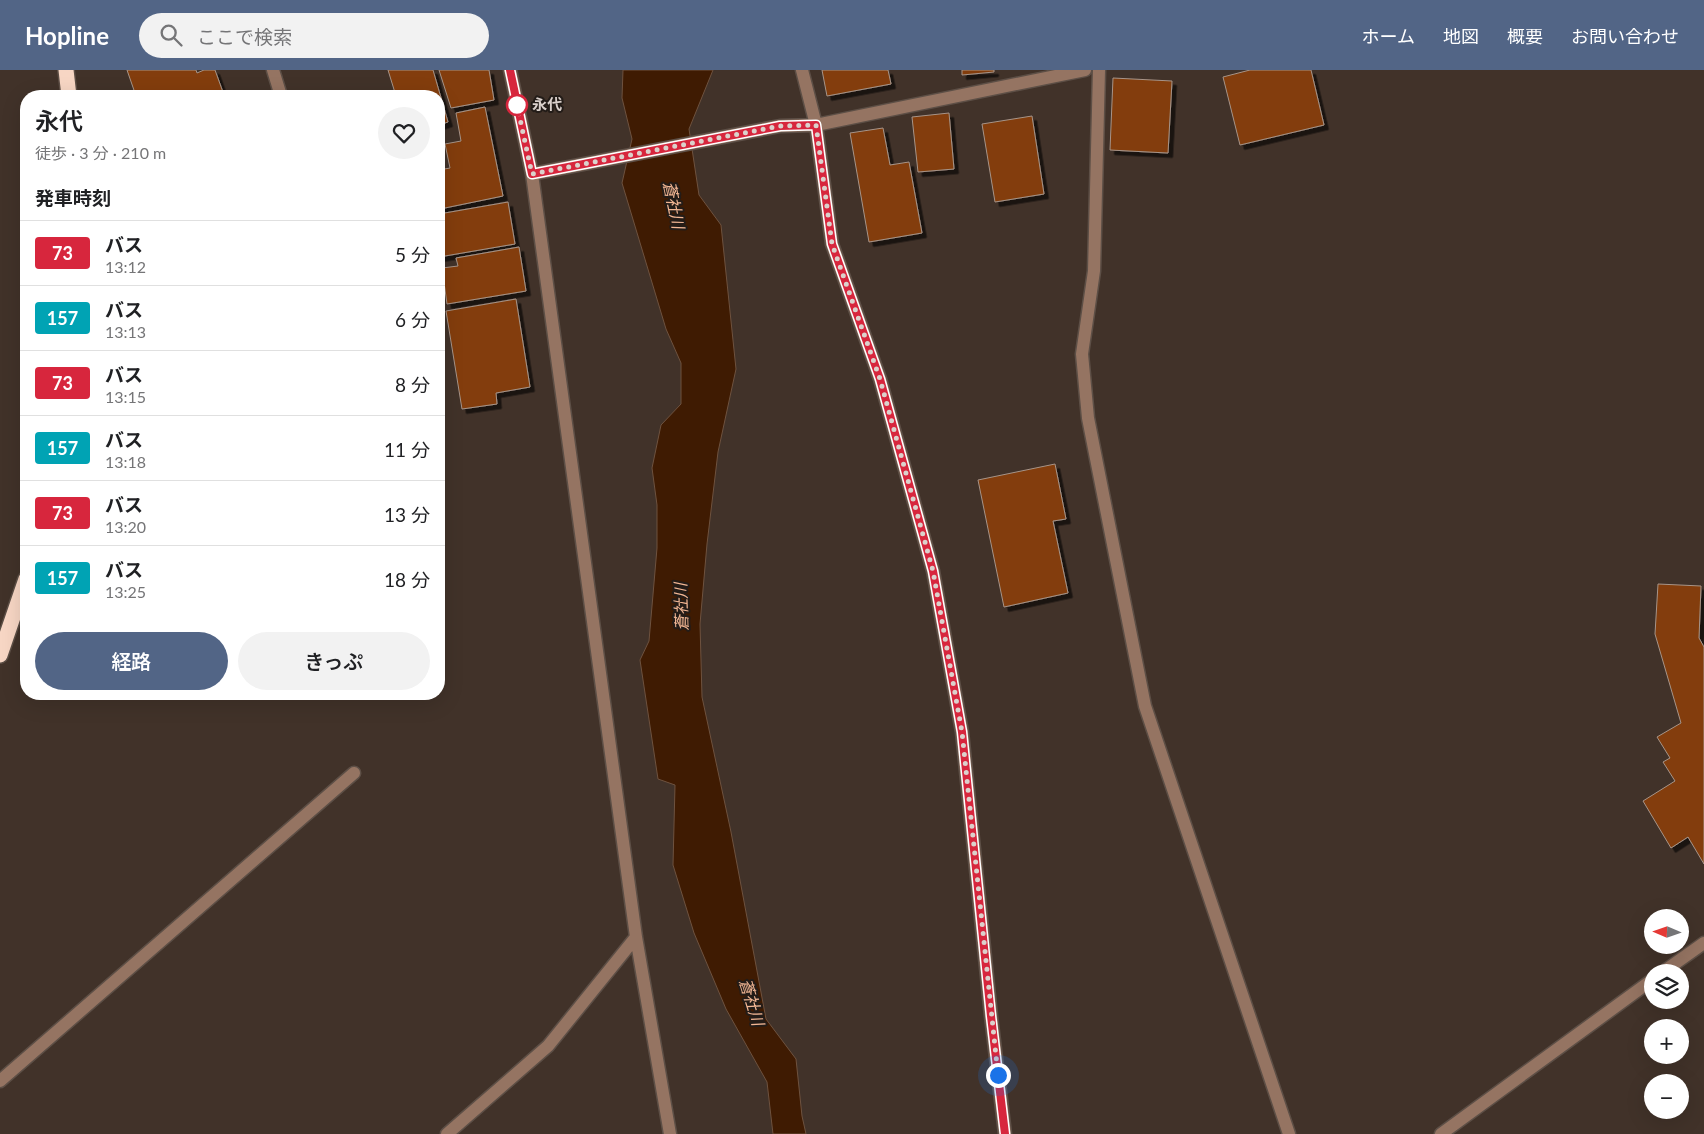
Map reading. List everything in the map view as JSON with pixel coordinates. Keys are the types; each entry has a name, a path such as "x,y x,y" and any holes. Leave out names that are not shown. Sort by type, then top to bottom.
{"highway":[{"path":"66,70 68,90"},
{"path":"0,655 20,597"}],"street":[{"path":"273,70 280,90"},
{"path":"510,70 532,174 636,937 670,1134"},
{"path":"802,70 816,125 832,244 880,379 933,571 962,732 1005,1134"},
{"path":"532,174 780,126 816,125 1085,70"},
{"path":"1099,70 1094,271 1082,354 1088,418 1145,706 1289,1134"},
{"path":"0,1080 354,773"},
{"path":"447,1134 548,1046 636,937"},
{"path":"1674,964 1704,942"},
{"path":"1441,1134 1644,986"}],"water":[{"name":"蒼社川","path":"623,70 713,70 689,129 699,195 721,225 736,369 718,452 707,544 700,624 702,697 731,832 766,1019 796,1059 802,1116 806,1134 773,1134 767,1082 726,1009 694,933 673,865 675,785 658,779 640,660 649,641 657,548 657,505 652,468 661,425 681,404 681,363 666,329 622,183 632,139 622,98"}],"building":[{"path":"127,70 196,70 197,73 204,70 215,70 222,90 134,90"},
{"path":"388,70 433,70 439,90 394,90"},
{"path":"439,70 489,70 494,100 451,108"},
{"path":"822,70 888,70 891,84 827,96"},
{"path":"962,70 994,70 994,72 962,75"},
{"path":"1250,70 1311,70 1324,125 1240,145 1223,77"},
{"path":"1113,78 1172,81 1168,153 1110,150"},
{"path":"485,107 503,196 445,208 445,169 450,168 445,144 461,141 456,113"},
{"path":"445,112 448,122 445,123"},
{"path":"949,113 954,169 918,172 912,117"},
{"path":"1032,116 1044,194 995,202 982,124"},
{"path":"883,128 890,165 909,162 922,233 869,242 850,133"},
{"path":"508,202 515,244 445,256 445,213"},
{"path":"519,247 526,291 447,304 445,268 458,266 456,258"},
{"path":"516,299 530,387 496,393 497,404 462,409 446,311"},
{"path":"1055,464 1066,519 1053,521 1068,593 1004,607 978,480"},
{"path":"1658,584 1701,586 1699,638 1704,647 1704,864 1688,837 1671,848 1643,801 1675,781 1663,762 1670,758 1657,737 1681,723 1655,634"}],"bus line":[{"name":"73","path":"510,70 532,174 780,126 816,125 832,244 880,379 933,571 962,732 1005,1134"}],"place":[{"name":"永代","path":"517,105"}],"route":[{"path":"517,105 532,174 780,126 816,125 832,244 880,379 933,571 962,732 998,1075"}]}
